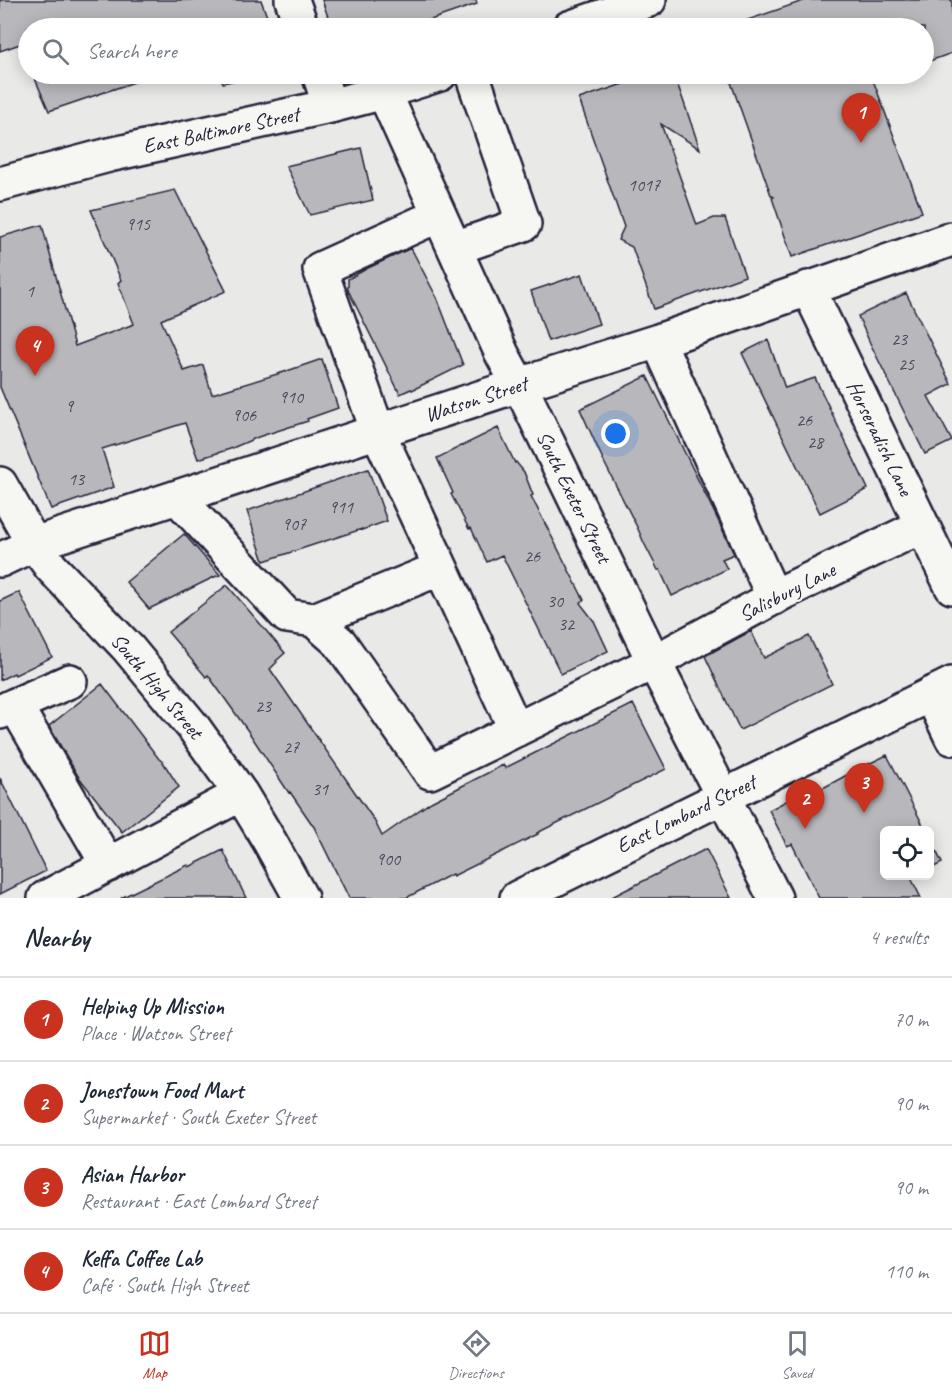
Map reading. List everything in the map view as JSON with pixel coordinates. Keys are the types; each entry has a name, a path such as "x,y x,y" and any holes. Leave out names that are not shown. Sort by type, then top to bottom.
{"street":[{"path":"292,0 298,18"},
{"path":"598,18 649,0"},
{"path":"322,84 330,106"},
{"name":"East Baltimore Street","path":"0,184 109,155 330,106 409,84"},
{"path":"455,248 524,224 475,84"},
{"name":"South Exeter Street","path":"384,92 502,354 654,662 775,898"},
{"path":"439,216 320,269 378,432 516,730"},
{"name":"Watson Street","path":"0,560 34,544 658,341 952,239"},
{"name":"Horseradish Lane","path":"808,288 952,587"},
{"path":"658,341 774,597"},
{"name":"South High Street","path":"0,484 34,544 51,567 135,657 194,728 241,794 301,898"},
{"path":"177,497 287,616 314,620 441,568"},
{"name":"Salisbury Lane","path":"314,620 340,643 430,772 654,662 774,597 922,526"},
{"path":"70,681 7,709 108,865"},
{"path":"942,689 952,738"},
{"name":"East Lombard Street","path":"517,898 942,689"},
{"path":"45,898 241,794"}],"building":[{"path":"0,0 261,0 267,18 18,18 18,45 0,51"},
{"path":"322,0 476,0 477,4 436,18 328,18"},
{"path":"806,0 952,0 952,53 934,59 934,18 754,18"},
{"path":"37,84 129,84 49,111"},
{"path":"623,84 677,84 700,149 661,124 697,225 714,218 725,218 745,276 654,309 632,247 618,240 624,227 579,99"},
{"path":"732,84 874,84 922,212 792,257 772,198 774,197 771,195"},
{"path":"361,148 373,200 310,215 286,166"},
{"path":"175,190 226,291 161,320 184,371 203,365 212,394 322,359 338,408 307,419 308,421 198,459 185,423 102,449 114,487 51,509 0,387 0,237 42,225 75,346 134,324 118,283 121,280 91,210"},
{"path":"411,248 437,298 463,365 400,394 348,290 348,279"},
{"path":"582,274 599,324 548,341 531,291"},
{"path":"906,293 951,384 928,396 952,441 925,454 858,316"},
{"path":"768,340 785,388 815,378 868,489 820,513 742,353"},
{"path":"647,376 734,554 722,559 727,569 672,596 605,464 580,409"},
{"path":"498,428 515,463 524,472 533,495 531,496 584,600 580,603 594,621 608,651 561,674 502,555 487,562 451,494 453,493 437,458"},
{"path":"368,469 387,521 264,561 247,511"},
{"path":"184,534 220,575 149,609 126,582"},
{"path":"227,585 285,653 270,669 374,820 382,836 431,802 503,765 505,768 633,704 666,769 406,898 349,898 314,827 208,675 206,677 168,632"},
{"path":"19,592 52,657 0,680 0,601"},
{"path":"751,631 764,658 809,636 832,684 740,730 705,656"},
{"path":"102,684 163,762 179,787 122,832 78,776 49,726"},
{"path":"887,755 923,826 880,826 880,880 912,880 921,898 819,898 792,844 787,846 769,810 809,789 812,794"},
{"path":"0,778 46,871 0,894"},
{"path":"934,846 942,863 934,867"},
{"path":"706,849 731,898 610,898"},
{"path":"223,850 246,898 121,898 188,865 189,867"}],"place":[{"name":"Helping Up Mission","path":"861,143"},
{"name":"Keffa Coffee Lab","path":"35,376"},
{"name":"Asian Harbor","path":"864,813"},
{"name":"Jonestown Food Mart","path":"805,829"}]}
